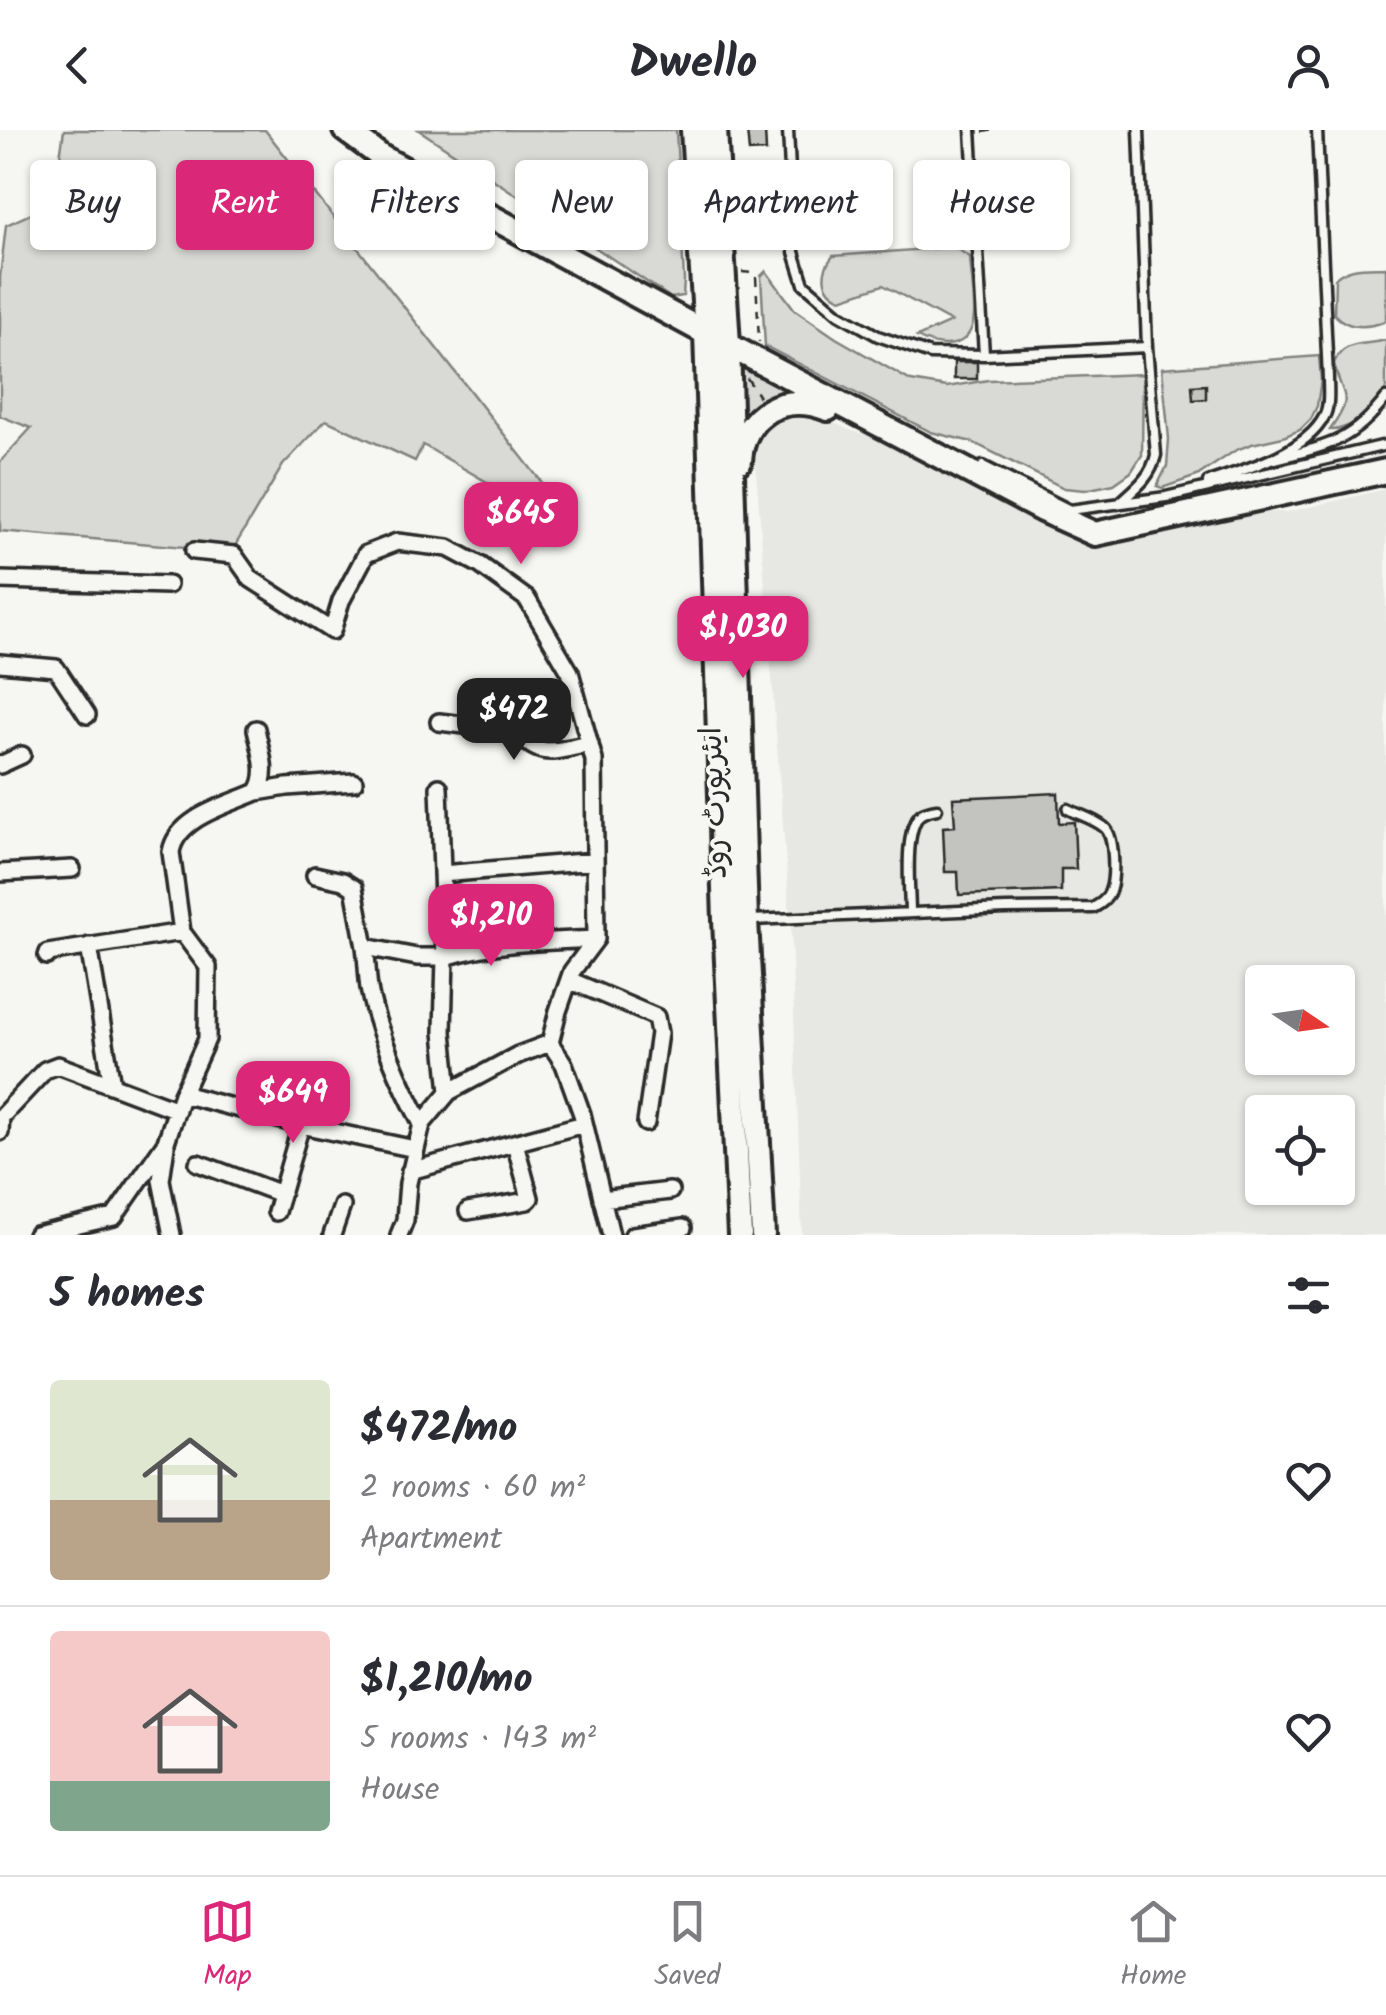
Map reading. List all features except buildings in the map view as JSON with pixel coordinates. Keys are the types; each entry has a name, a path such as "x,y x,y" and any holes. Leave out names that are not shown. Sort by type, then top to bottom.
{"main road":[{"path":"345,130 383,158 728,345 1042,510 1096,534 1386,470"},
{"name":"ایئرپورٹ روڈ","path":"693,130 736,920 763,1235"},
{"name":"ایئرپورٹ روڈ","path":"715,130 738,622 740,1235"},
{"path":"733,521 742,488 741,446 748,430 767,412 782,404 805,402 893,432"}],"street":[{"path":"194,550 234,555 251,579 332,631 366,554 397,542 448,548 480,565 526,599 570,672 594,760 596,939 572,971 550,1044 564,1064 584,1124 611,1235"},
{"path":"0,580 168,585"},
{"path":"0,663 56,668 87,715"},
{"path":"439,722 516,731 529,746 542,752 590,744"},
{"path":"256,729 264,775 257,792"},
{"path":"0,765 22,755"},
{"path":"172,1235 161,1180 166,1142 207,1038 208,966 182,932 170,852 172,842 184,825 257,792 354,782"},
{"path":"439,787 445,958 443,1032 449,1092"},
{"path":"442,874 595,861"},
{"path":"0,873 72,869"},
{"path":"315,875 343,880 354,888 375,1012 422,1124"},
{"path":"47,956 182,932"},
{"path":"366,947 445,958 475,948 596,939"},
{"path":"89,946 112,1086"},
{"path":"569,980 656,1018 659,1033 646,1124"},
{"path":"400,1235 422,1124 449,1092 550,1044"},
{"path":"0,1132 2,1117 45,1070 58,1065 112,1086 179,1102 415,1149"},
{"path":"276,1212 301,1124"},
{"path":"410,1171 584,1124"},
{"path":"36,1235 114,1217 166,1142"},
{"path":"468,1212 530,1198 515,1143"},
{"path":"198,1163 281,1194"},
{"path":"602,1198 670,1190"},
{"path":"332,1235 342,1206"},
{"path":"633,1235 683,1228"}],"lane":[{"path":"788,130 794,252 804,284 839,314 878,336 930,354 1147,347"},
{"path":"975,130 984,355"},
{"path":"1118,504 1148,478 1156,455 1147,347 1138,130"},
{"path":"1262,462 1303,441 1327,413 1317,130"},
{"path":"1166,497 1262,462 1326,446 1354,432 1386,398"},
{"path":"969,460 1070,510 1166,497 1386,443"},
{"path":"927,450 952,452"},
{"path":"910,912 914,824 924,812 937,809"},
{"path":"736,920 1093,908 1110,891 1111,836 1104,827 1068,809"}],"path":[{"path":"975,130 994,130"},
{"path":"736,272 756,276 760,342"},
{"path":"746,377 761,400"}],"shaded area":[{"path":"64,130 265,130 289,160 176,160 176,250 314,250 314,192 334,218 334,250 359,250 569,517 553,528 528,496 520,501 423,445 415,461 326,420 283,465 232,551 0,531 0,462 31,428 0,416 0,277 6,225 30,214 30,250 156,250 156,160 60,160"},
{"path":"419,130 676,130 678,160 668,160 668,250 682,250 683,296 671,298 599,250 648,250 648,160 515,160 515,194 495,181 495,160 464,160"},
{"path":"959,250 970,257 972,327 961,341 935,344 917,337 951,322 883,285 841,299 826,286 826,268 833,256"},
{"path":"1386,267 1386,321 1359,326 1334,314 1335,279 1346,271"},
{"path":"766,271 795,310 911,381 947,387 988,380 1143,374 1142,455 1131,472 1114,484 1085,490 1064,488 972,442 931,432 765,346 761,276"},
{"path":"1386,340 1383,396 1355,422 1330,430 1345,402 1334,363 1338,355 1349,347"},
{"path":"1319,356 1317,406 1300,430 1236,450 1197,476 1162,488 1157,486 1167,466 1169,439 1162,368"},
{"path":"737,361 796,394 744,428"},
{"path":"812,413 871,436 1052,530 1093,544 1116,543 1253,512 1287,512 1386,489 1386,1235 802,1235 791,930 754,442 762,426 776,416"}]}
